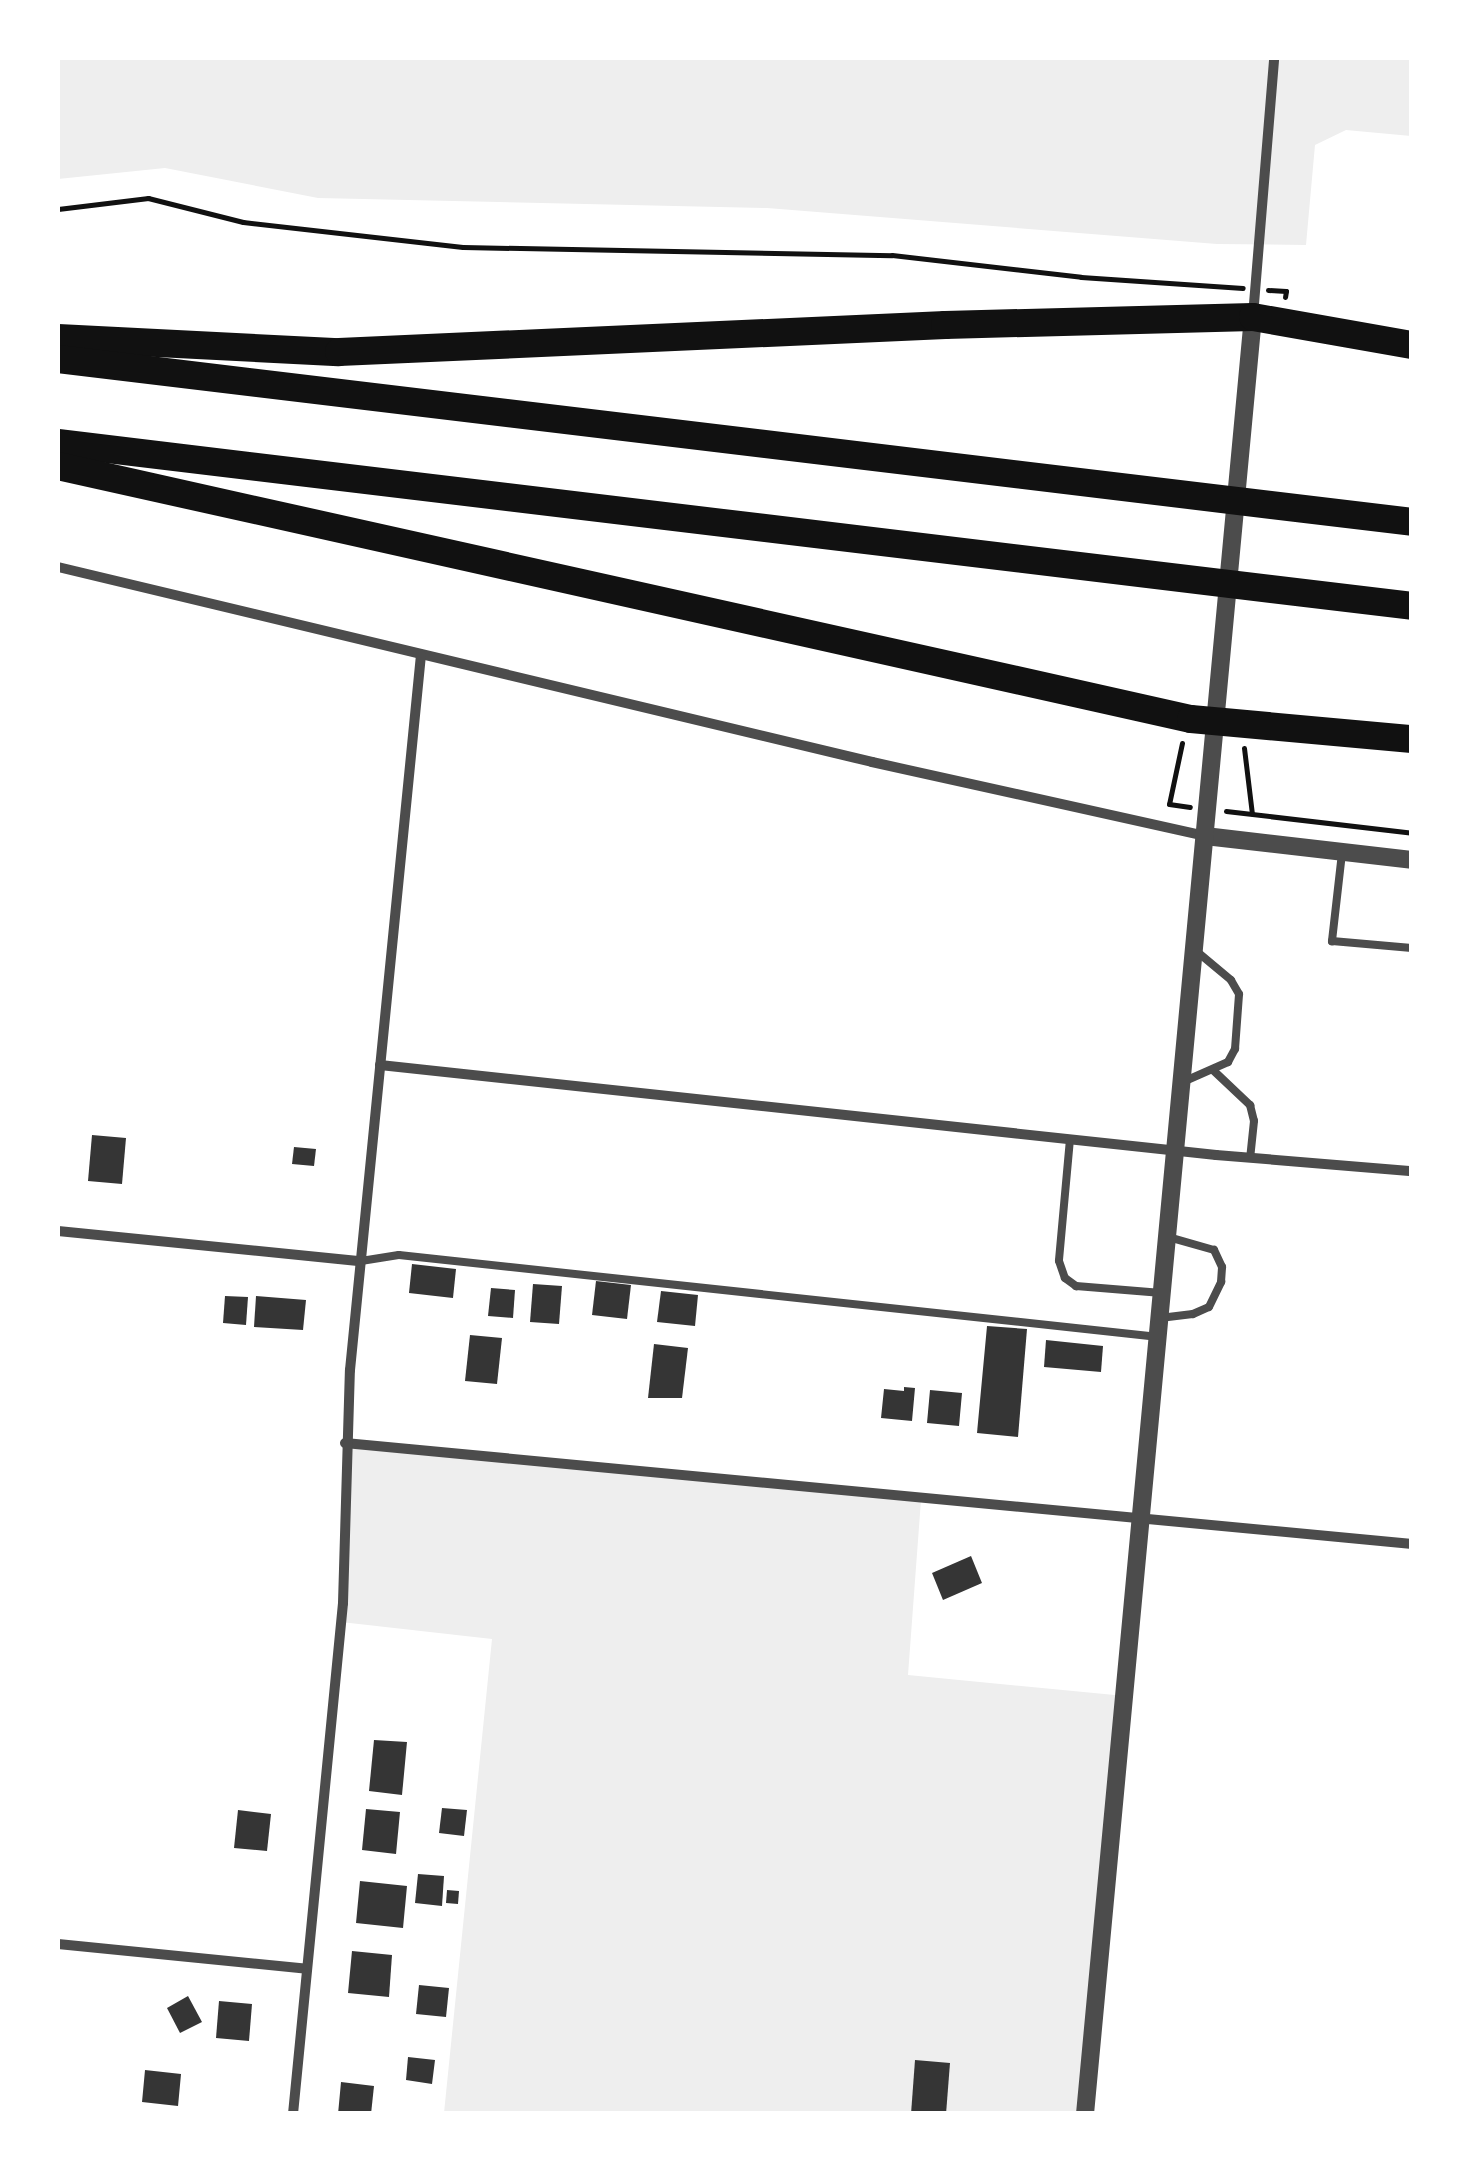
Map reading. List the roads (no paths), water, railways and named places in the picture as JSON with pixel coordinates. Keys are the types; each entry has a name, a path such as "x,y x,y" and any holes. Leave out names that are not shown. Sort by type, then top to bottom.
{"highway":[{"path":"58,338 340,352 964,324 1252,317 1412,345"},
{"path":"58,359 1412,522"},
{"path":"58,443 1412,606"},
{"path":"58,466 1216,723 1412,739"}],"street":[{"path":"1086,2114 1274,58"},
{"path":"58,567 1122,820 1205,836 1412,860"},
{"path":"292,2114 343,1603 345,1443 361,1261 421,655"},
{"path":"380,1064 1176,1150 1412,1171"},
{"path":"58,1232 361,1261"},
{"path":"345,1443 1142,1522 1412,1544"},
{"path":"58,1944 307,1969"}],"lane":[{"path":"1342,853 1332,941 1412,948"},
{"path":"1182,1082 1214,1070 1235,1050 1239,994 1231,980 1194,950"},
{"path":"1214,1070 1250,1105 1254,1121 1250,1157"},
{"path":"1070,1139 1059,1261 1065,1278 1076,1286 1162,1293"},
{"path":"1160,1318 1193,1314 1209,1307 1221,1282 1222,1267 1214,1250 1168,1237"},
{"path":"361,1261 399,1255 1159,1338"}]}
